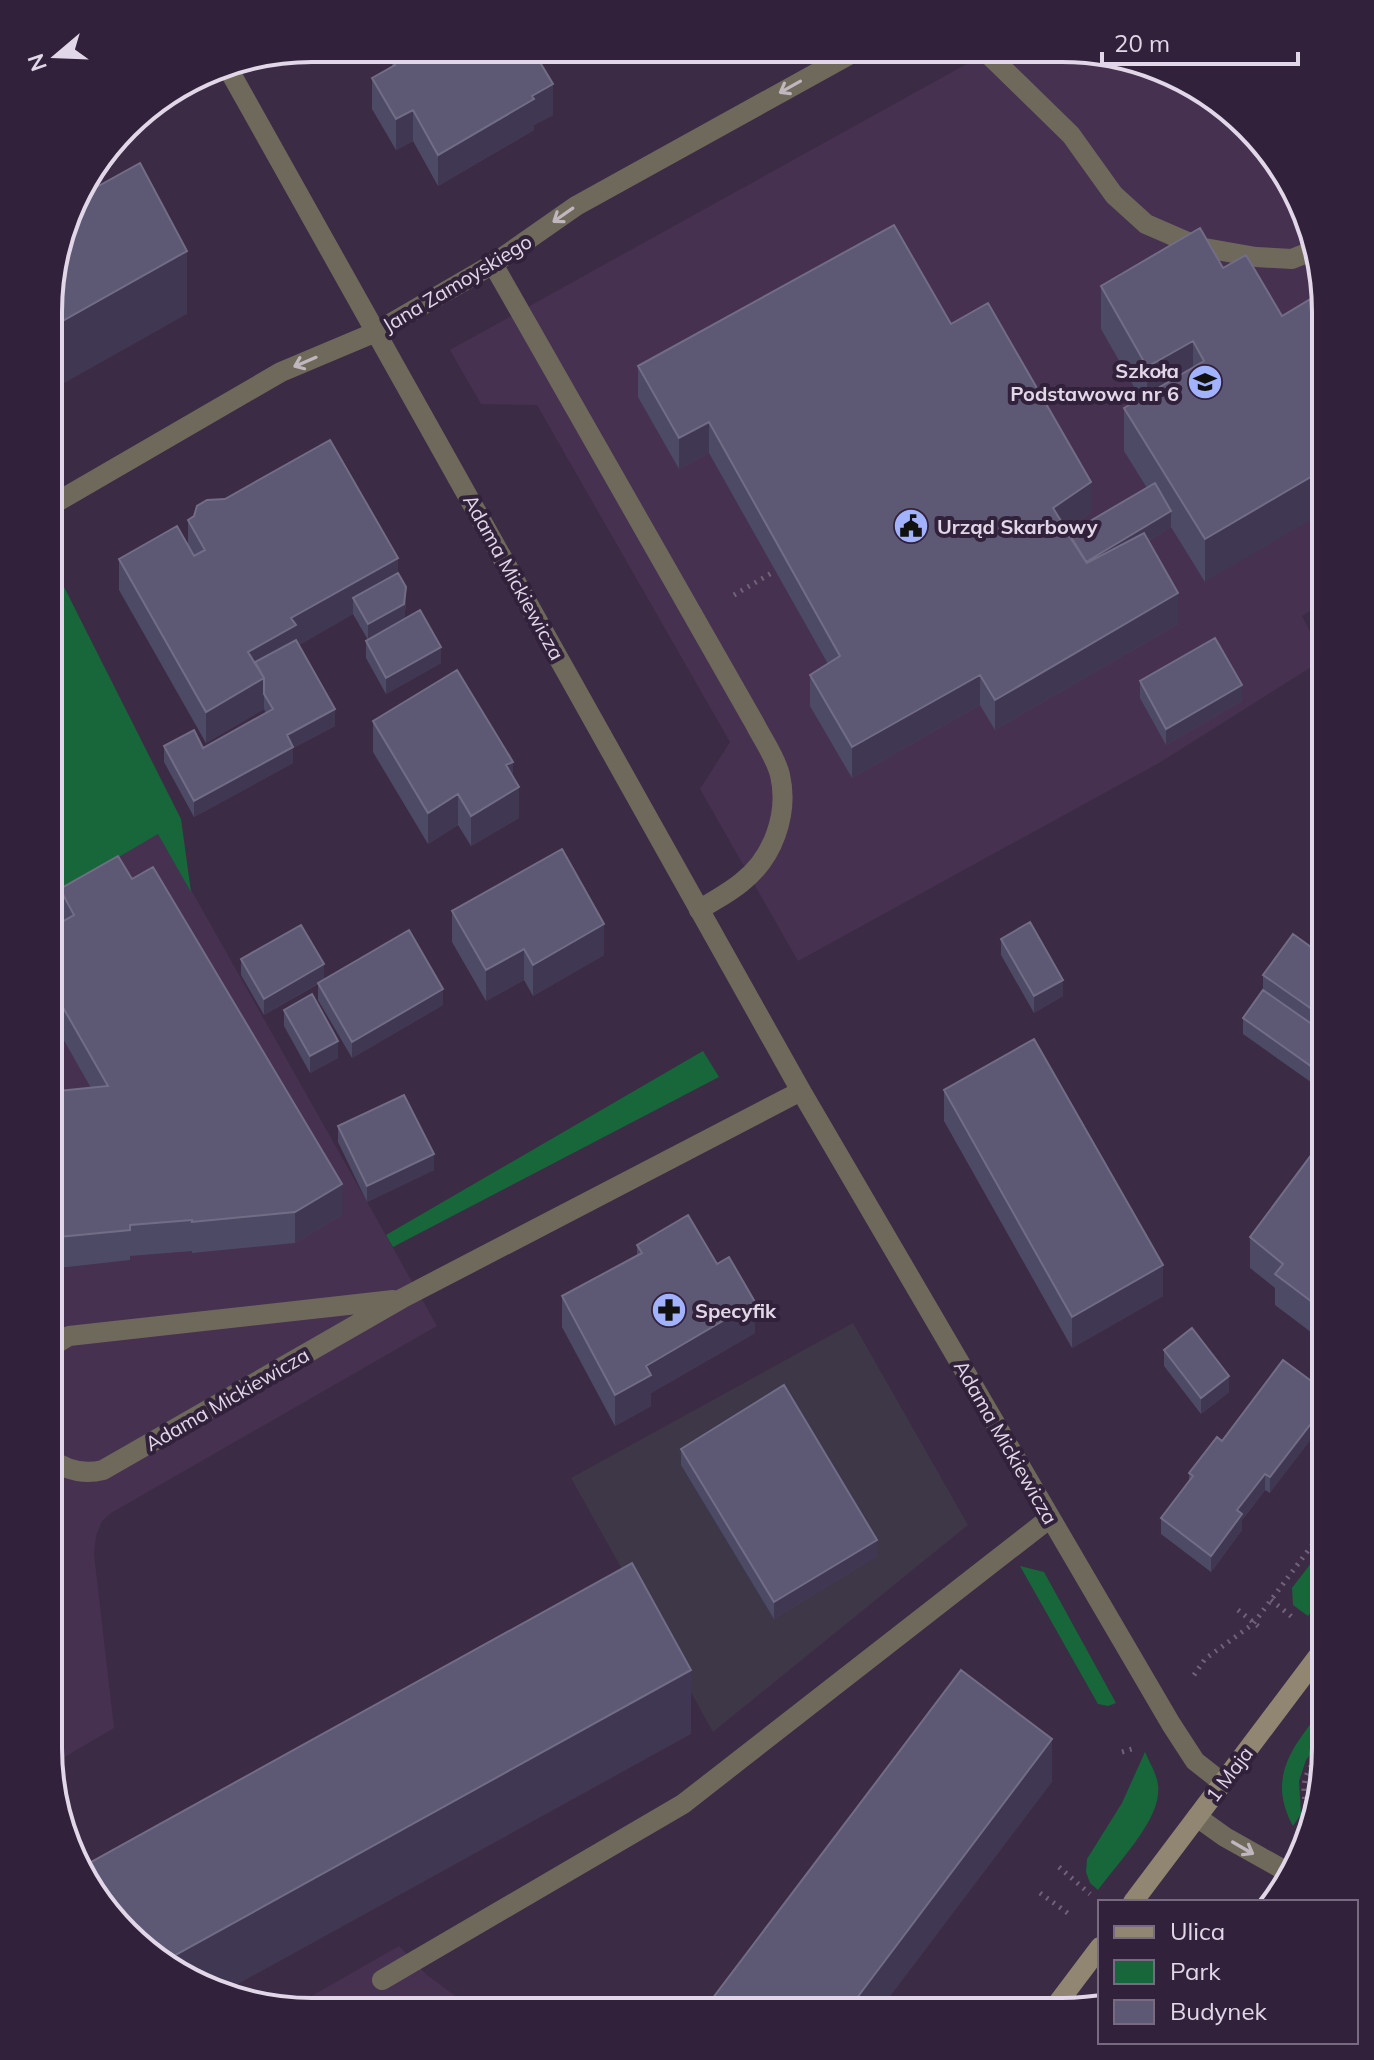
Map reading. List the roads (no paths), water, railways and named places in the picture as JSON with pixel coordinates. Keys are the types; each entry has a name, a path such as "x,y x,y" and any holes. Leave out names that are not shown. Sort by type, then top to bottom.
{"street":[{"name":"Jana Zamoyskiego","path":"62,499 281,372 376,332 493,264 576,206 836,62"},
{"path":"996,62 1071,135 1114,195 1146,224 1199,247 1256,257 1292,259 1305,254"},
{"name":"Adama Mickiewicza","path":"232,75 801,1091 1171,1724 1195,1761 1223,1783"},
{"path":"493,264 780,773 783,803 777,833 763,859 744,881 699,910"},
{"name":"Adama Mickiewicza","path":"62,1465 83,1473 103,1470 401,1299 801,1091"},
{"name":"Adama Mickiewicza","path":"62,1340 69,1336 401,1299"},
{"path":"382,1980 683,1804 1050,1518"},
{"name":"1 Maja","path":"1135,1900 1311,1666"},
{"path":"1197,1817 1225,1837 1281,1868"},
{"path":"1062,1998 1098,1950"}],"place":[{"name":"Szkoła Podstawowa nr 6","path":"1205,382"},
{"name":"Urząd Skarbowy","path":"911,526"},
{"name":"Specyfik","path":"669,1310"}]}
